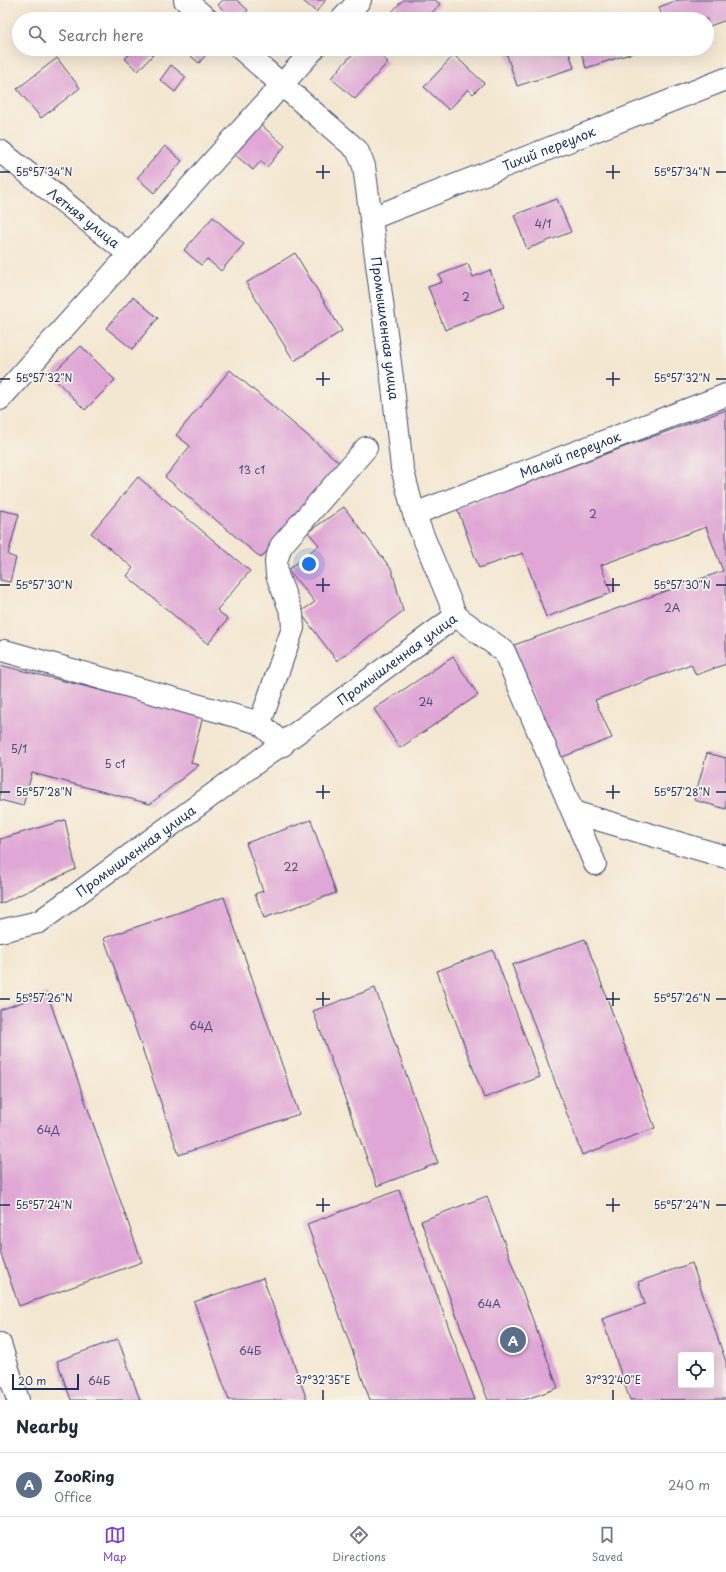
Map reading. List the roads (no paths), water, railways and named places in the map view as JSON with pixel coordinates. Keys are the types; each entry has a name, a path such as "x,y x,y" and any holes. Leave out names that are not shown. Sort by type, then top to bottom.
{"street":[{"path":"186,0 199,12"},
{"path":"349,12 360,0"},
{"name":"Промышленная улица","path":"0,931 39,922 283,745 456,616 414,514 402,468 372,218 364,166 357,150 249,56"},
{"path":"0,399 308,56"},
{"name":"Тихий переулок","path":"372,218 726,80"},
{"name":"Летняя улица","path":"0,151 129,254"},
{"name":"Малый переулок","path":"414,514 726,395"},
{"path":"260,723 293,628 292,614 277,576 276,561 281,546 366,448"},
{"path":"456,616 504,651 596,864"},
{"path":"5,651 260,723 283,745"},
{"path":"573,812 726,857"},
{"path":"0,1344 18,1400"}],"place":[{"name":"ZooRing","path":"513,1340"}]}
